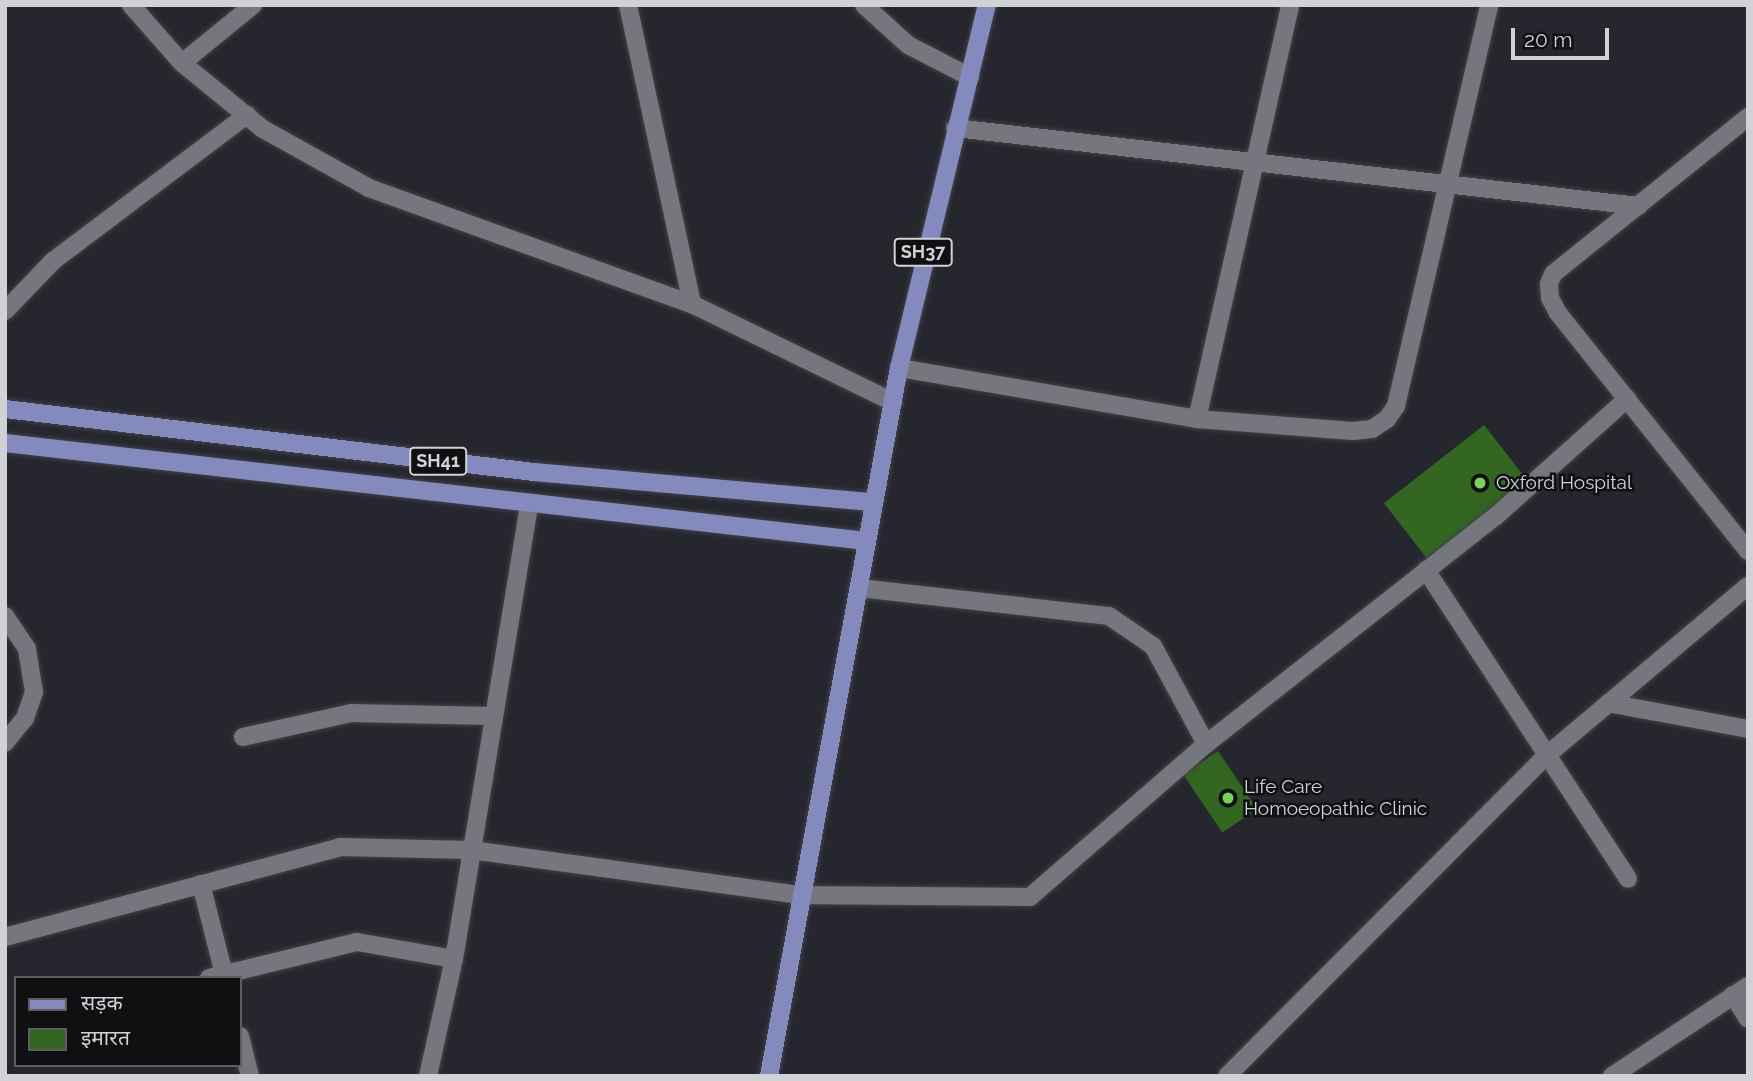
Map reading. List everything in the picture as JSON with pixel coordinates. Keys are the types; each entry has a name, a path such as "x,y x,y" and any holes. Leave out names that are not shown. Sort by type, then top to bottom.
{"main road":[{"name":"SH37","path":"872,502 899,368 986,5"},
{"name":"SH41","path":"5,409 534,472 872,502"},
{"name":"SH41","path":"5,443 528,506 866,541"},
{"path":"769,1076 799,895 859,588 872,502"}],"street":[{"path":"131,5 182,63 263,129 369,188 692,304 893,402"},
{"path":"182,63 253,5"},
{"path":"628,5 692,304"},
{"path":"864,5 908,44 970,77"},
{"path":"1197,419 1252,161 1290,5"},
{"path":"899,368 1197,419 1353,431 1371,429 1387,419 1396,406 1489,5"},
{"path":"5,311 53,261 247,115"},
{"path":"1748,117 1553,274 1549,284 1550,298 1558,313 1748,551"},
{"path":"955,128 1252,161 1447,187 1639,206"},
{"path":"5,937 340,847 471,850 799,895 1030,897 1206,744 1496,516 1627,399"},
{"path":"428,1076 454,959 528,506"},
{"path":"1426,570 1628,879"},
{"path":"1227,1076 1547,755 1748,586"},
{"path":"859,588 1109,616 1153,646 1206,744"},
{"path":"5,616 27,649 34,692 25,718 5,743"},
{"path":"1608,703 1748,729"},
{"path":"243,737 351,713 492,716"},
{"path":"201,884 219,976 357,942 454,959"},
{"path":"1612,1076 1741,991 1748,1019"},
{"path":"242,1044 250,1076"}],"building":[{"path":"1484,425 1528,481 1428,559 1384,503"},
{"path":"1218,751 1257,809 1222,833 1183,774"}],"place":[{"name":"Oxford Hospital","path":"1480,483"},
{"name":"Life Care Homoeopathic Clinic","path":"1228,798"}]}
